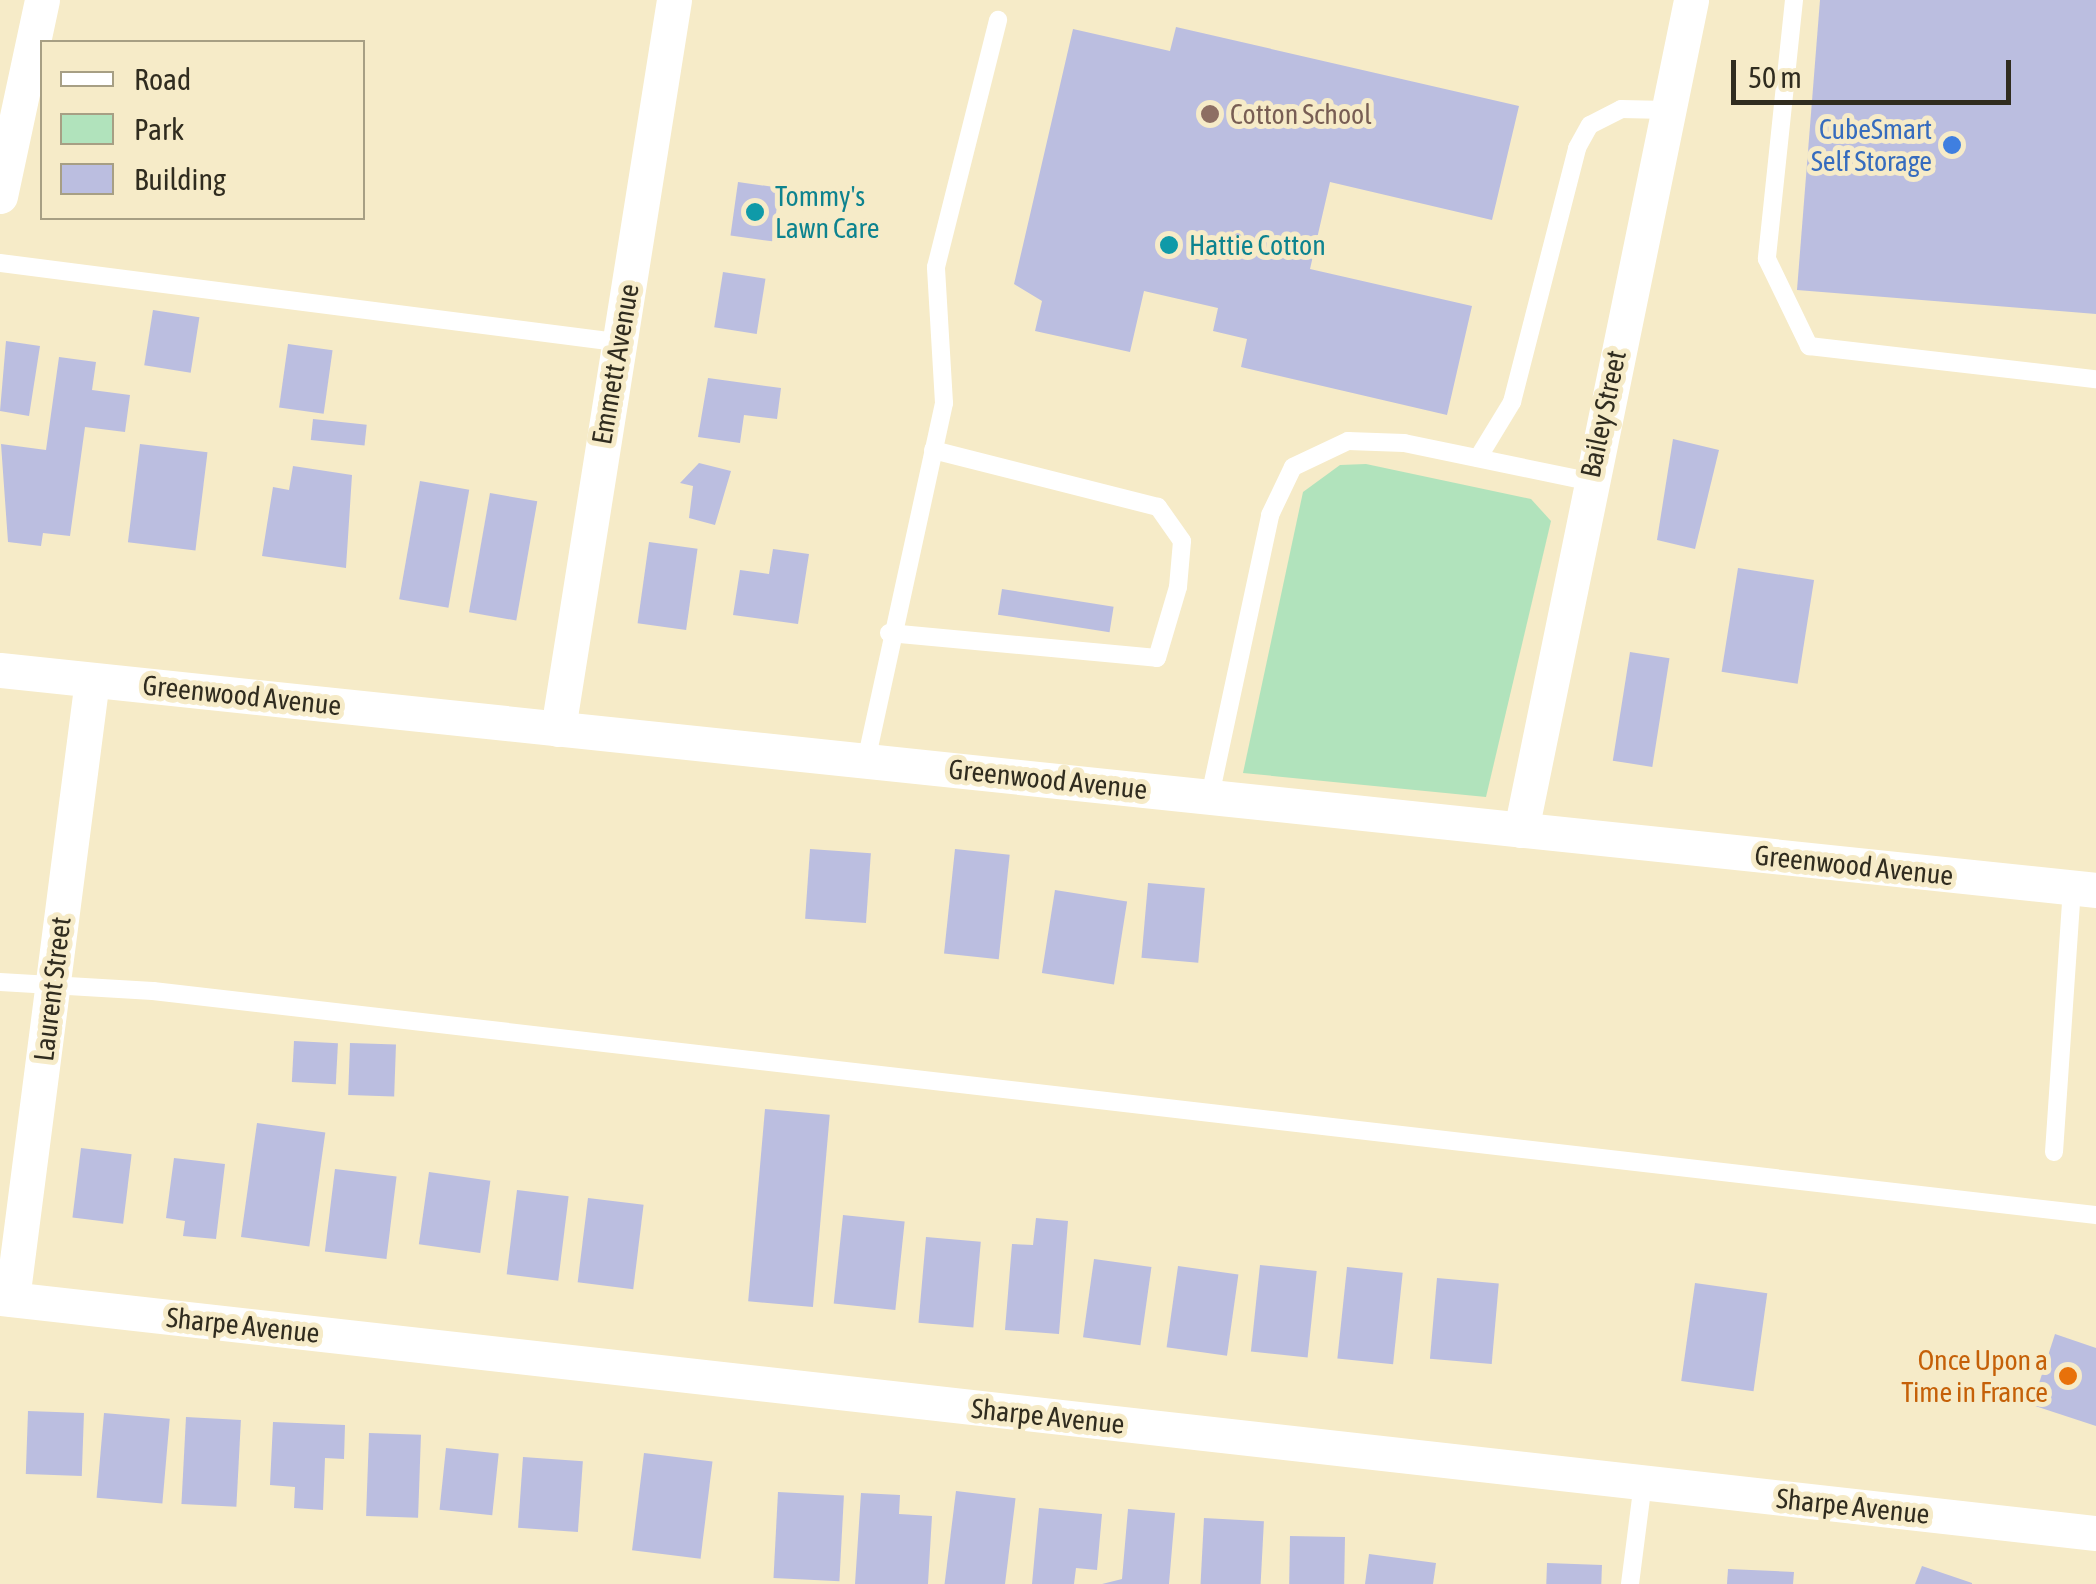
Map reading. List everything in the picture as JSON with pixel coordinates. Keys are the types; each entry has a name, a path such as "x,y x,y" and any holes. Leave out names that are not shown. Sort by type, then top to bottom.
{"street":[{"path":"0,196 42,0"},
{"name":"Emmett Avenue","path":"558,728 616,342 674,0"},
{"name":"Bailey Street","path":"1520,830 1588,481 1691,0"},
{"name":"Greenwood Avenue","path":"0,670 2084,889"},
{"name":"Laurent Street","path":"6,1298 92,680"},
{"name":"Sharpe Avenue","path":"6,1298 2096,1533"}],"lane":[{"path":"1794,0 1767,260 1810,346 2096,379"},
{"path":"866,761 888,632 944,402 936,267 998,20"},
{"path":"1478,458 1512,402 1577,148 1590,125 1620,110 1667,110"},
{"path":"0,262 616,342"},
{"path":"1210,796 1270,515 1293,467 1348,441 1478,458 1588,481"},
{"path":"888,632 1157,658 1178,587 1182,542 1158,507 933,450"},
{"path":"2054,1152 2084,889"},
{"path":"0,982 153,991 2096,1215"},
{"path":"1630,1584 1643,1482"}],"green space":[{"path":"1366,464 1531,499 1551,521 1486,797 1243,773 1303,492 1340,465"}],"building":[{"name":"CubeSmart Self Storage","path":"1820,0 2096,0 2096,314 1797,290"},
{"name":"Hattie Cotton","path":"1176,27 1519,106 1492,220 1330,182 1310,269 1472,306 1447,415 1241,367 1247,339 1213,331 1218,308 1144,291 1130,352 1035,331 1042,301 1014,284 1073,29 1170,51"},
{"name":"Tommy's Lawn Care","path":"738,182 780,188 772,241 730,235"},
{"path":"723,272 765,279 757,334 714,327"},
{"path":"153,310 199,317 191,373 144,365"},
{"path":"6,341 40,346 29,416 0,411"},
{"path":"288,344 333,350 324,414 279,407"},
{"path":"59,357 96,362 92,390 130,395 125,432 85,427 70,536 43,533 41,546 8,542 1,444 46,450"},
{"path":"708,378 781,388 777,419 744,415 740,443 698,437"},
{"path":"313,419 367,425 365,446 311,440"},
{"path":"1673,439 1719,450 1695,549 1657,540"},
{"path":"140,444 207,452 195,551 128,542"},
{"path":"699,463 731,471 715,525 689,518 693,486 680,483"},
{"path":"293,466 352,475 346,568 262,556 273,487 289,490"},
{"path":"420,481 469,490 448,608 399,599"},
{"path":"490,493 537,501 516,620 469,612"},
{"path":"649,542 698,549 686,630 638,623"},
{"path":"773,549 809,554 798,624 733,615 740,570 769,574"},
{"path":"1738,568 1814,580 1798,684 1722,672"},
{"path":"1002,589 1114,607 1110,632 998,615"},
{"path":"1630,652 1670,658 1652,767 1613,761"},
{"path":"810,849 871,853 866,923 805,919"},
{"path":"955,849 1010,855 999,959 944,953"},
{"path":"1148,883 1205,888 1198,963 1141,958"},
{"path":"1055,890 1127,901 1114,984 1042,973"},
{"path":"294,1041 338,1043 336,1084 292,1082"},
{"path":"350,1043 396,1045 394,1097 348,1095"},
{"path":"765,1109 830,1115 813,1307 748,1301"},
{"path":"257,1123 325,1133 309,1246 241,1237"},
{"path":"81,1148 132,1154 123,1224 72,1217"},
{"path":"174,1158 225,1164 216,1239 183,1236 185,1221 166,1218"},
{"path":"335,1169 397,1177 386,1259 325,1251"},
{"path":"429,1172 490,1181 480,1253 419,1244"},
{"path":"517,1190 569,1196 558,1281 507,1274"},
{"path":"588,1198 644,1205 633,1289 578,1282"},
{"path":"843,1215 905,1221 895,1310 834,1304"},
{"path":"1036,1218 1068,1221 1059,1334 1005,1330 1012,1244 1033,1245"},
{"path":"926,1237 981,1242 973,1327 919,1323"},
{"path":"1094,1259 1151,1267 1140,1345 1083,1337"},
{"path":"1260,1265 1317,1271 1308,1357 1251,1352"},
{"path":"1178,1266 1238,1274 1227,1356 1167,1347"},
{"path":"1347,1267 1403,1273 1393,1364 1337,1358"},
{"path":"1437,1278 1499,1283 1492,1364 1430,1359"},
{"path":"1695,1283 1767,1293 1754,1391 1681,1381"},
{"name":"Once Upon a Time in France","path":"2055,1334 2096,1348 2096,1426 2032,1405"},
{"path":"28,1411 84,1413 82,1476 26,1474"},
{"path":"104,1413 170,1419 162,1503 97,1498"},
{"path":"186,1417 241,1420 236,1507 181,1504"},
{"path":"273,1422 345,1425 344,1459 325,1458 323,1510 294,1508 295,1487 270,1485"},
{"path":"369,1433 421,1435 418,1518 366,1516"},
{"path":"446,1448 499,1454 492,1515 440,1510"},
{"path":"644,1453 712,1461 701,1559 632,1550"},
{"path":"523,1457 583,1461 578,1532 518,1528"},
{"path":"956,1491 1016,1498 1005,1584 945,1584"},
{"path":"778,1492 844,1495 839,1581 773,1578"},
{"path":"861,1493 900,1495 899,1514 932,1516 928,1584 855,1584"},
{"path":"1039,1508 1102,1514 1097,1570 1076,1568 1074,1584 1032,1584"},
{"path":"1128,1509 1175,1513 1169,1584 1102,1584 1122,1579"},
{"path":"1204,1518 1264,1521 1261,1584 1201,1584"},
{"path":"1290,1536 1345,1537 1344,1584 1289,1584"},
{"path":"1369,1554 1436,1563 1433,1584 1365,1584"},
{"path":"1547,1563 1602,1565 1601,1584 1546,1584"},
{"path":"1922,1566 1972,1583 1972,1584 1915,1584"},
{"path":"1728,1569 1794,1572 1793,1584 1727,1584"}],"place":[{"name":"Cotton School","path":"1210,114"},
{"name":"CubeSmart Self Storage","path":"1952,145"},
{"name":"Tommy's Lawn Care","path":"755,212"},
{"name":"Hattie Cotton","path":"1169,245"},
{"name":"Once Upon a Time in France","path":"2068,1376"}]}
